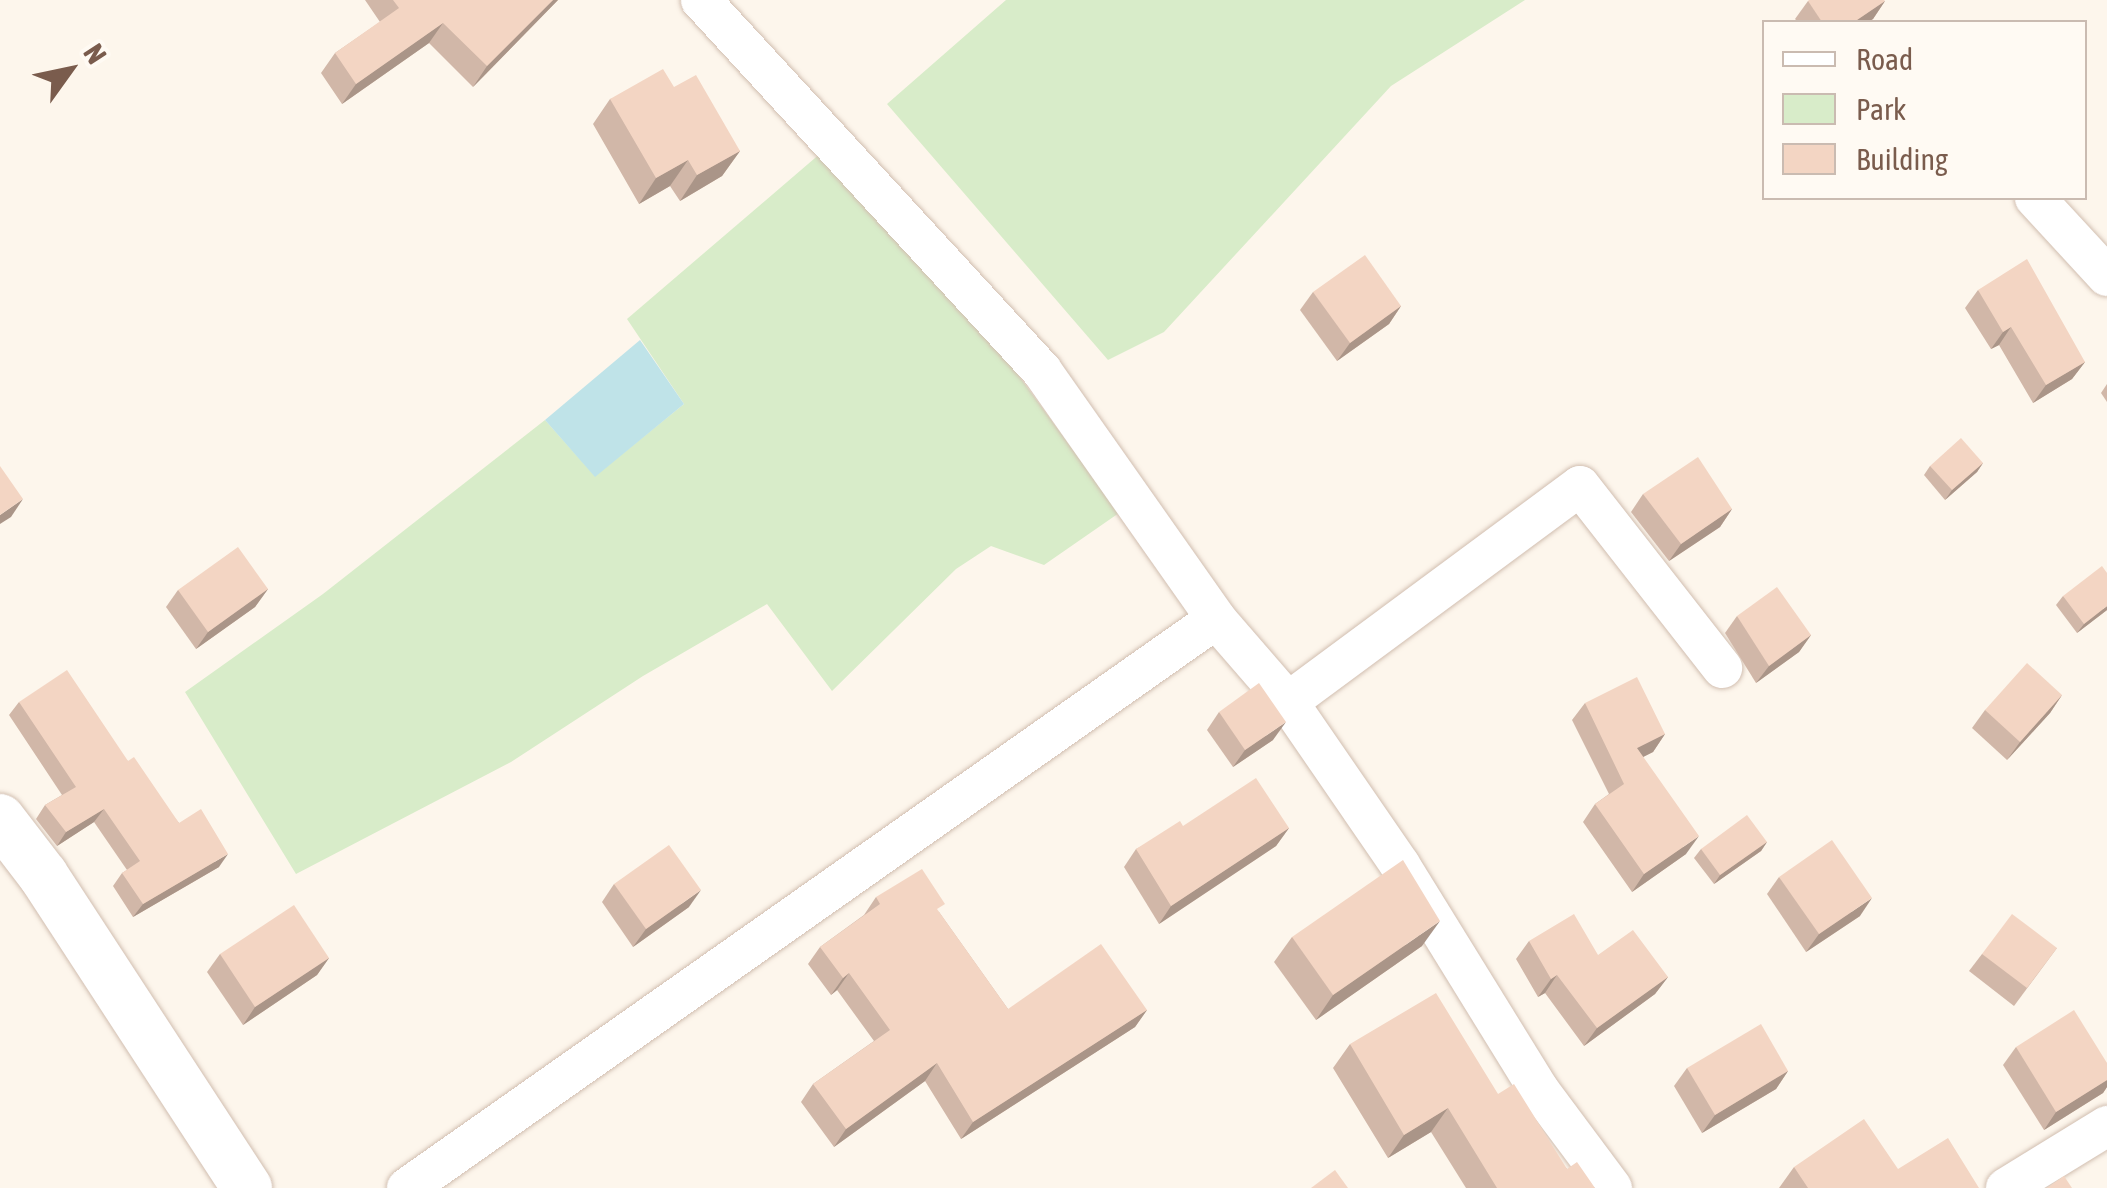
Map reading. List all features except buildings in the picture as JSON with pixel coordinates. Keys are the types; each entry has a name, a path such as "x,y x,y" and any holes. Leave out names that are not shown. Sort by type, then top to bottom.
{"street":[{"path":"701,0 1042,372 1216,619 1288,702 1400,865 1540,1090 1612,1188"},
{"path":"2037,200 2107,276"},
{"path":"1288,702 1580,486 1722,668"},
{"path":"407,1188 1216,619"},
{"path":"0,819 43,875 247,1188"},
{"path":"2006,1188 2107,1126"}],"green space":[{"path":"1006,0 1525,0 1391,86 1164,332 1108,360 887,104"},
{"path":"822,152 997,346 1119,513 1044,565 991,546 956,569 832,691 767,604 643,676 511,762 296,874 185,692 323,594 545,420 595,476 684,404 627,319"}],"water":[{"path":"640,340 684,404 595,477 545,420"}]}
